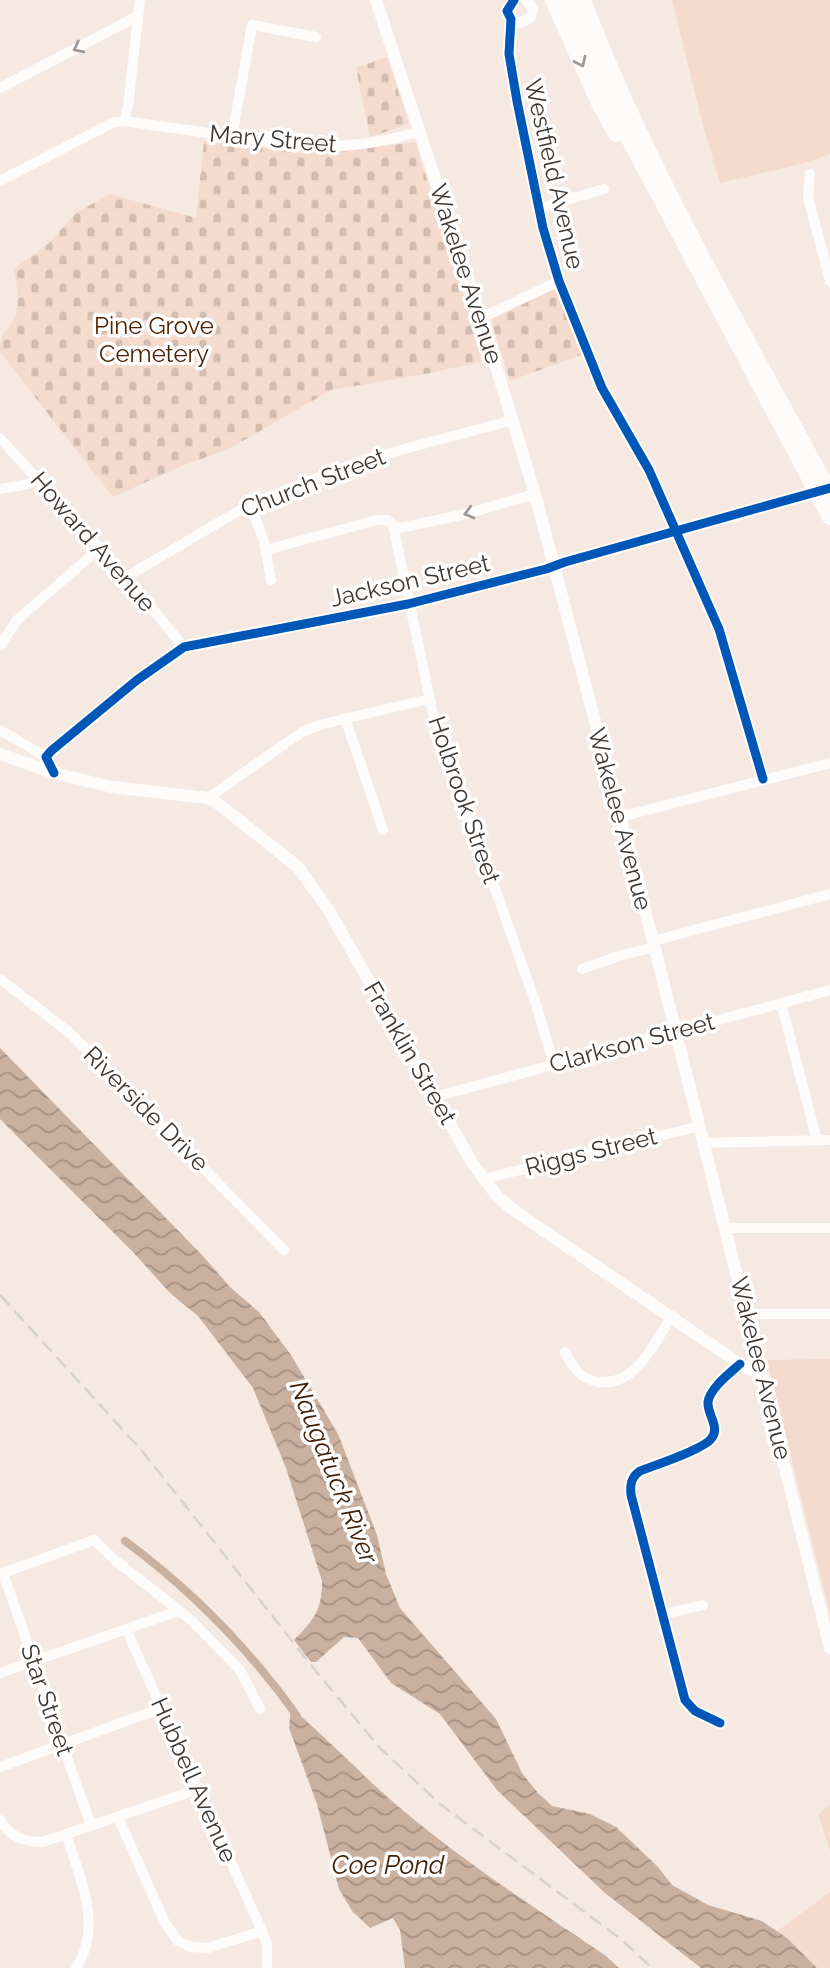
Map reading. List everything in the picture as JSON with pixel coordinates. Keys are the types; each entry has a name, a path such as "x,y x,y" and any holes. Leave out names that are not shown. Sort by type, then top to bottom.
{"highway":[{"path":"553,0 599,103 637,172 669,217"},
{"path":"570,0 627,135 669,217 827,494 830,517"},
{"path":"583,0 647,149 814,474"}],"main road":[{"name":"Wakelee Avenue","path":"376,0 481,318 535,494 676,1030 830,1648"},
{"path":"0,754 54,773 112,787 208,798"},
{"name":"Franklin Street","path":"208,798 298,867 328,909 434,1097 483,1179 497,1196 512,1209 761,1376"}],"street":[{"path":"0,181 112,123 124,121 128,107 140,0"},
{"name":"Westfield Avenue","path":"514,0 507,11 511,19 509,32 512,74 539,208 559,282 602,388 649,471 678,531 725,645 763,779"},
{"path":"511,19 520,23 531,17 533,9 526,0"},
{"path":"0,88 138,16"},
{"path":"232,137 253,25 316,37"},
{"name":"Mary Street","path":"124,121 327,148 397,139 420,131"},
{"path":"810,174 808,197 830,281"},
{"path":"539,208 604,189"},
{"path":"481,318 559,282"},
{"name":"Church Street","path":"126,577 250,505 363,460 513,420"},
{"name":"Howard Avenue","path":"0,438 126,577 184,647"},
{"path":"0,489 29,484 38,479"},
{"path":"266,550 377,520 388,520 395,529 466,514 535,494"},
{"name":"Jackson Street","path":"46,757 137,680 184,647 408,604 827,494"},
{"path":"250,505 266,550 271,580"},
{"name":"Holbrook Street","path":"395,529 429,699 536,1004 554,1065"},
{"path":"0,646 18,620 100,548"},
{"path":"208,798 288,740 323,724 429,699"},
{"path":"345,718 383,830"},
{"path":"0,730 46,757 54,773"},
{"path":"620,817 830,763"},
{"path":"582,969 654,944 830,894"},
{"name":"Riverside Drive","path":"0,979 70,1033 284,1250"},
{"name":"Clarkson Street","path":"434,1097 830,990"},
{"path":"780,1003 817,1140"},
{"name":"Riggs Street","path":"483,1179 700,1126"},
{"path":"704,1143 830,1140"},
{"path":"726,1228 830,1228"},
{"path":"747,1314 830,1314"},
{"path":"565,1352 573,1368 588,1379 604,1383 620,1380 641,1363 672,1315"},
{"path":"720,1723 695,1711 685,1700 631,1495 631,1484 640,1472 701,1446 711,1439 715,1430 709,1408 710,1396 740,1364"},
{"path":"1,1574 94,1541 191,1620 240,1670 260,1709"},
{"name":"Star Street","path":"1,1574 91,1826"},
{"path":"664,1614 703,1605"},
{"path":"0,1673 178,1611"},
{"name":"Hubbell Avenue","path":"126,1629 262,1931 267,1945 267,1968"},
{"path":"0,1767 162,1708"},
{"path":"0,1820 9,1835 27,1842 43,1842 199,1790"},
{"path":"118,1816 165,1923 178,1941 191,1947 208,1948 262,1931"},
{"path":"66,1834 84,1885 89,1915 84,1948 76,1968"}],"green space":[{"path":"672,0 830,0 830,154 790,167 720,183"},
{"path":"387,57 409,124 370,137 356,68"},
{"name":"Pine Grove Cemetery","path":"204,141 332,153 415,142 485,361 331,390 227,450 181,466 113,497 0,352 3,335 17,311 18,293 14,269 49,243 76,213 110,194 196,218"},
{"path":"555,289 581,355 510,381 492,324 493,318"},
{"path":"830,1359 830,1612 767,1360"},
{"path":"830,1804 830,1850 818,1815"},
{"path":"830,1892 830,1968 742,1968 737,1961"}],"water":[{"name":"Naugatuck River","path":"0,1048 231,1288 259,1312 291,1355 338,1434 377,1535 386,1574 400,1608 496,1719 522,1773 538,1793 552,1806 590,1814 616,1827 657,1866 672,1885 708,1905 762,1921 787,1938 817,1968 701,1968 605,1893 497,1790 440,1714 391,1683 358,1638 344,1637 316,1662 311,1662 294,1640 316,1614 322,1581 286,1468 253,1388 198,1316 170,1293 133,1252 0,1119"},
{"name":"Coe Pond","path":"291,1707 373,1784 427,1830 606,1956 619,1968 405,1968 400,1930 393,1918 370,1928 352,1911 339,1889 317,1804 289,1728"}],"waterway":[{"path":"125,1541 173,1579 218,1622 297,1716"}],"railway":[{"path":"0,1295 143,1452 380,1748 440,1804 622,1940 652,1968"}],"cycle path":[{"path":"514,0 507,11 511,19 509,54 543,228 559,281 602,388 649,470 719,629 763,779"},
{"path":"54,773 46,757 51,751 137,680 184,647 408,604 546,569 830,488"},
{"path":"720,1723 695,1711 685,1700 631,1488 633,1479 640,1471 689,1452 711,1439 715,1430 708,1407 712,1391 740,1364"}]}
